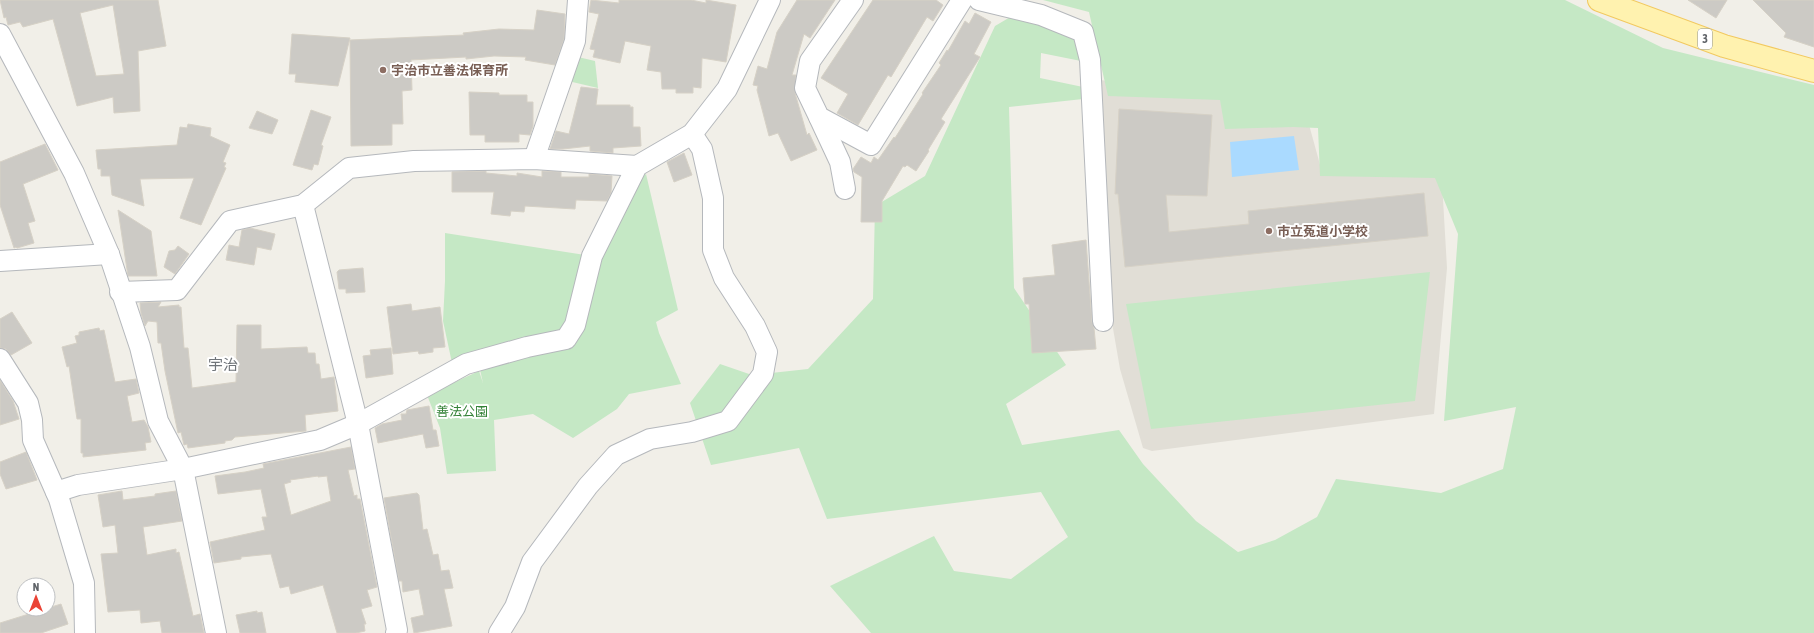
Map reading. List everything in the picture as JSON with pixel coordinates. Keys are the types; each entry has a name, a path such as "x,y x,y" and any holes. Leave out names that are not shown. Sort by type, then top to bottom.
{"main road":[{"name":"3","path":"1599,0 1724,46 1814,71"}],"street":[{"path":"534,160 576,41 578,0"},
{"path":"56,492 78,485 183,469 320,440 358,424 466,364 527,346 566,339 574,325 592,256 637,166 692,134 728,89 770,0"},
{"path":"845,189 840,162 805,88 810,61 853,0"},
{"path":"819,117 871,145 962,0"},
{"path":"979,0 1041,15 1083,32 1090,60 1103,321"},
{"path":"0,34 74,173 109,254 120,292 140,347 158,421 183,469 216,633"},
{"path":"499,633 515,607 532,562 588,486 616,455 650,439 692,432 728,420 763,374 768,352 751,319 724,278 713,250 713,198 702,149 692,134"},
{"path":"120,292 177,290 230,221 303,205 349,168 414,162 534,160 637,166"},
{"path":"303,205 358,424 396,633"},
{"path":"0,261 21,258 109,254"},
{"path":"0,359 28,403 32,420 32,440 56,492 84,583 85,633"}],"shaded area":[{"path":"1100,80 1225,96 1308,121 1322,172 1441,165 1447,268 1434,414 1152,451 1143,448 1120,369 1110,311"}],"green space":[{"path":"1043,0 1565,0 1663,48 1814,85 1814,633 871,633 830,586 934,536 954,571 1011,579 1068,537 1041,492 827,519 799,448 711,465 690,403 720,364 752,375 808,369 873,299 875,206 925,176 995,26 1012,16 1075,37 1081,61 1041,53 1040,78 1083,87 1083,99 1009,107 1014,288 1066,365 1006,404 1022,445 1119,430 1143,464 1196,521 1238,552 1275,540 1317,517 1336,479 1441,493 1503,469 1516,407 1444,421 1458,234 1435,178 1320,176 1318,128 1293,127 1225,129 1220,100 1108,96 1089,12"},
{"path":"578,57 595,61 598,88 568,81"},
{"name":"善法公園","path":"646,174 678,310 656,322 659,333 681,384 629,394 617,409 573,438 533,414 494,420 496,471 447,474 440,428 427,395 479,371 483,383 479,365 563,344 597,258 636,182"},
{"path":"445,233 585,255 567,327 560,337 452,363 443,321"},
{"path":"1430,272 1415,401 1151,429 1126,304"}],"water":[{"path":"1294,136 1299,170 1232,177 1230,142"}],"building":[{"path":"0,0 158,0 166,46 138,51 140,111 114,113 113,97 77,106 53,19 23,27 20,22 8,25 6,17 4,18","holes":["113,5 124,74 96,76 80,13"]},
{"path":"591,0 619,3 619,0 691,0 706,3 706,0 736,5 726,62 702,58 701,88 693,87 693,93 676,93 676,89 662,89 661,72 647,70 651,46 625,41 620,63 593,57 595,50 590,49 599,14 589,12"},
{"path":"797,0 835,0 810,38 804,34 792,75 796,75 795,93 807,135 809,133 817,150 791,161 778,133 769,136 757,90 758,86 753,85 758,66 767,69 777,32"},
{"path":"873,0 936,0 943,5 933,21 927,17 891,77 888,75 858,125 837,113 848,94 821,78"},
{"path":"1688,0 1727,0 1716,18"},
{"path":"1753,0 1814,0 1814,47 1784,37 1786,33"},
{"path":"537,10 565,14 564,39 555,65 525,60 526,57 494,56 466,59 466,57 411,60 412,90 402,91 403,124 392,124 392,145 351,146 350,40 464,35 463,33 499,29 534,30"},
{"path":"975,13 991,22 974,54 980,57 941,119 945,122 916,171 907,165 905,167 903,166 882,201 882,222 861,222 862,177 854,172 853,169 861,157 871,163 874,157 878,160 894,137 895,138 923,94 922,93 941,65 939,63 947,50 948,51 965,21 969,24"},
{"path":"292,34 350,38 338,86 295,82 296,74 289,74"},
{"path":"581,87 598,89 596,105 630,105 630,107 633,107 633,127 640,127 641,146 613,148 613,153 590,151 590,146 550,149 556,131 569,134"},
{"path":"469,92 499,93 499,95 527,95 527,102 533,102 533,126 530,135 519,134 519,142 485,142 485,135 470,135"},
{"path":"1119,109 1212,115 1207,196 1166,195 1169,232 1249,224 1248,211 1424,193 1428,236 1125,267 1118,194 1115,194"},
{"path":"311,110 331,117 321,145 323,146 318,165 314,164 312,170 293,165"},
{"path":"257,111 278,120 272,134 249,128"},
{"path":"188,124 211,128 210,136 230,145 223,162 226,163 224,167 226,168 201,225 180,218 194,178 140,179 144,206 112,195 110,176 101,176 101,169 98,169 96,150 177,145 180,127 187,128"},
{"path":"45,144 58,170 23,184 35,221 28,223 34,243 14,248 0,205 0,162"},
{"path":"684,153 692,175 674,182 667,162"},
{"path":"486,171 486,173 517,176 517,173 542,177 542,171 561,172 561,177 589,177 589,174 612,176 611,193 607,201 576,200 575,209 525,206 524,212 511,211 510,216 491,214 494,192 452,192 452,172"},
{"path":"118,210 151,231 157,276 128,276"},
{"path":"250,228 275,234 271,250 257,247 254,265 226,260 229,245 239,247 242,230"},
{"path":"1086,240 1092,322 1096,349 1032,353 1029,304 1025,304 1023,278 1055,275 1052,245"},
{"path":"178,246 189,254 175,274 164,267 169,251 175,250"},
{"path":"363,268 365,292 346,293 346,289 339,289 337,272 339,270"},
{"path":"161,302 158,307 179,305 179,307 181,307 184,348 188,348 192,388 236,382 237,325 261,325 261,349 307,347 308,353 315,353 316,364 319,364 321,379 334,377 338,411 305,415 306,431 235,437 232,440 225,441 225,443 188,448 187,444 184,445 181,432 178,433 165,371 161,343 158,343 157,322 148,321 145,326 141,313 140,303"},
{"path":"411,304 412,311 440,307 445,347 433,348 433,352 419,354 418,351 393,354 387,307"},
{"path":"12,312 32,343 11,355 6,349 0,348 0,319"},
{"path":"99,328 100,331 104,330 115,382 136,379 139,393 127,396 132,422 144,420 148,427 151,442 145,443 146,450 83,457 83,453 81,453 81,419 77,419 69,366 67,367 62,347 77,343 75,336 79,335 79,332"},
{"path":"391,348 393,374 366,378 363,356 371,355 370,350"},
{"path":"0,380 13,401 19,419 0,425"},
{"path":"429,406 433,430 436,430 439,446 426,448 423,434 378,443 375,428 382,424 402,420 401,414 406,414 407,410"},
{"path":"351,447 355,469 348,470 354,496 357,495 357,499 360,499 377,587 367,590 372,606 361,609 366,624 364,624 365,631 356,633 337,633 323,585 291,594 289,586 280,588 271,554 241,557 241,559 214,563 210,542 265,530 262,517 267,517 261,489 218,494 215,476 264,468 263,464","holes":["327,476 331,501 291,515 284,484 291,482 290,480"]},
{"path":"26,452 37,480 6,489 0,474 0,462"},
{"path":"122,491 123,500 155,496 155,494 176,491 182,521 143,527 147,555 176,549 176,553 179,552 193,616 200,614 204,633 162,633 160,621 141,623 140,610 108,612 101,554 118,553 115,525 103,527 98,495"},
{"path":"417,493 419,495 423,530 427,529 433,555 438,554 441,571 449,570 453,588 444,589 452,626 414,633 411,618 424,615 419,589 403,592 402,581 399,581 384,498"},
{"path":"61,604 68,624 41,633 0,633 0,623 19,617 56,617 56,606"},
{"path":"257,611 257,613 262,612 266,633 240,633 236,615"}],"place":[{"name":"宇治市立善法保育所","path":"383,70"},
{"name":"市立菟道小学校","path":"1269,231"}],"district":[{"name":"宇治","path":"223,365"}]}
